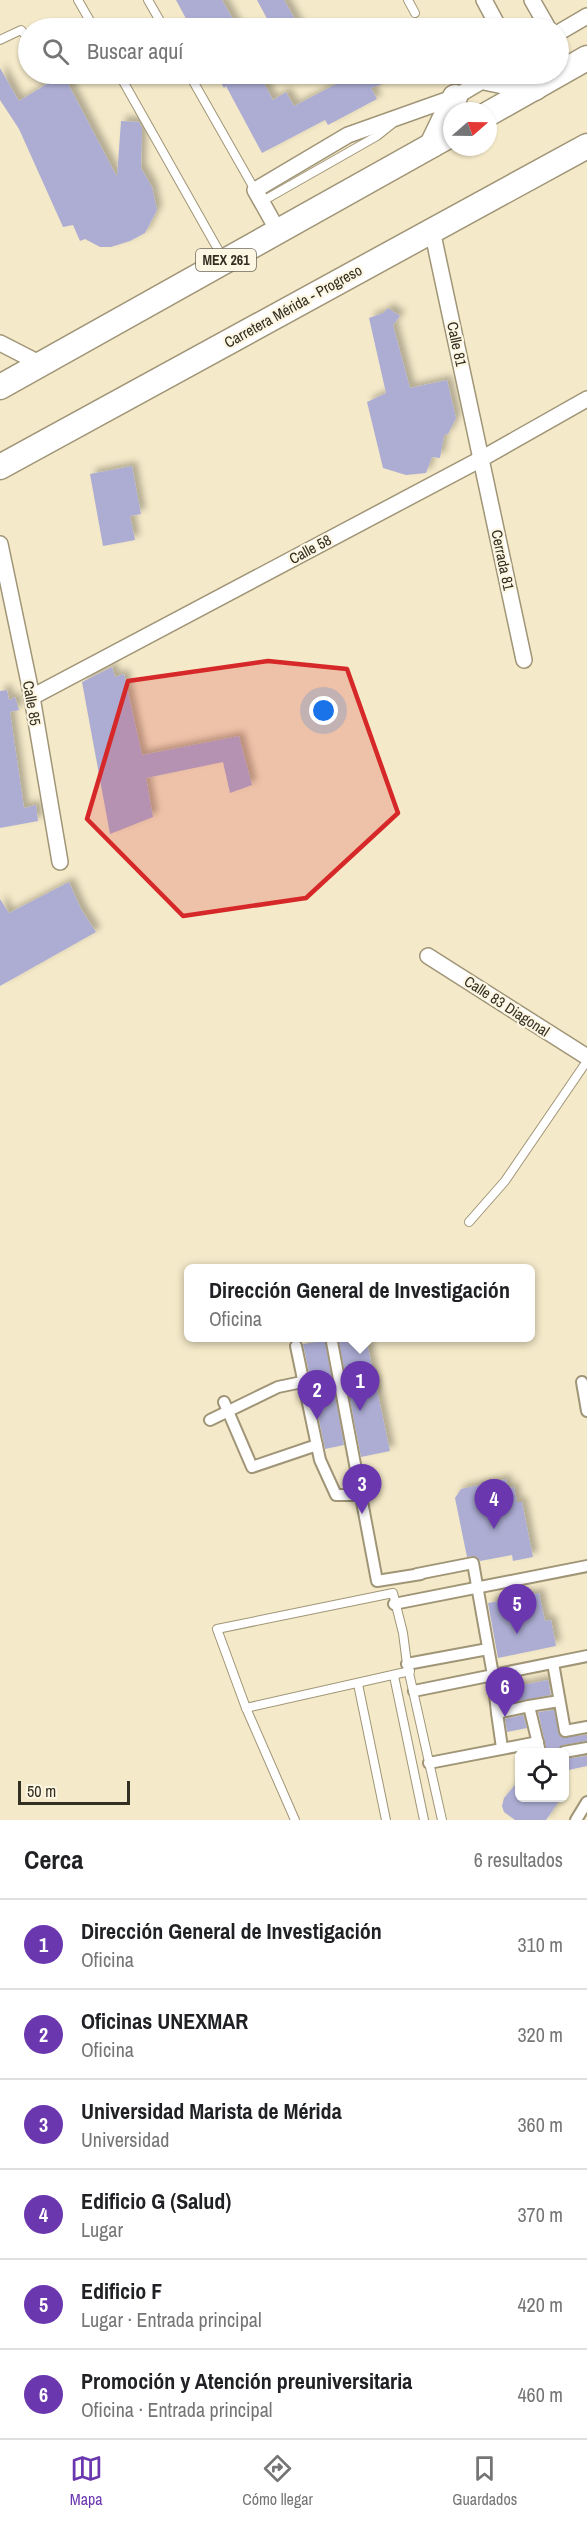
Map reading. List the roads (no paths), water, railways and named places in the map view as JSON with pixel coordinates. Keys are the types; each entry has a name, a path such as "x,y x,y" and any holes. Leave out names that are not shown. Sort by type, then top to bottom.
{"highway":[{"path":"569,68 587,58"},
{"path":"520,84 535,88"},
{"path":"497,109 542,84"},
{"path":"442,140 455,97"},
{"name":"MEX 261","path":"0,387 442,140"},
{"name":"Carretera Mérida - Progreso","path":"0,467 587,146"}],"street":[{"path":"484,0 494,18"},
{"path":"532,0 543,18"},
{"path":"569,27 587,16"},
{"path":"278,231 258,196 348,135 455,97 477,84"},
{"name":"Calle 81","path":"432,230 481,459"},
{"path":"0,343 42,364"},
{"name":"Calle 58","path":"32,697 481,459 587,399"},
{"name":"Cerrada 81","path":"481,459 524,660"},
{"name":"Calle 85","path":"0,544 32,697 60,862"},
{"name":"Calle 83 Diagonal","path":"428,956 587,1059"},
{"path":"332,1342 376,1581 473,1563 493,1675 502,1748"},
{"path":"296,1346 320,1460 336,1495 361,1495"},
{"path":"210,1420 278,1387 302,1382"},
{"path":"582,1382 587,1410"},
{"path":"224,1402 252,1467 317,1445"},
{"path":"394,1604 587,1566"},
{"path":"409,1668 488,1649"},
{"path":"414,1691 587,1656"},
{"path":"553,1663 565,1731 587,1727"},
{"path":"497,1713 559,1701"},
{"path":"429,1763 502,1748 539,1747 529,1706"},
{"path":"569,1751 587,1748"},
{"path":"576,1820 587,1802"}],"lane":[{"path":"78,0 88,18"},
{"path":"148,0 158,18"},
{"path":"408,0 415,13"},
{"path":"0,40 18,31"},
{"path":"125,84 224,261"},
{"path":"195,84 258,196"},
{"path":"469,1222 505,1181 587,1059"},
{"path":"295,1820 246,1708 218,1629 393,1593 442,1820"},
{"path":"246,1708 394,1676 409,1668"},
{"path":"394,1676 424,1820"},
{"path":"358,1684 386,1820"}],"place":[{"name":"Dirección General de Investigación","path":"360,1411"},
{"name":"Oficinas UNEXMAR","path":"317,1420"},
{"name":"Universidad Marista de Mérida","path":"362,1514"},
{"name":"Edificio G (Salud)","path":"494,1529"},
{"name":"Edificio F","path":"517,1634"},
{"name":"Promoción y Atención preuniversitaria","path":"505,1717"}]}
